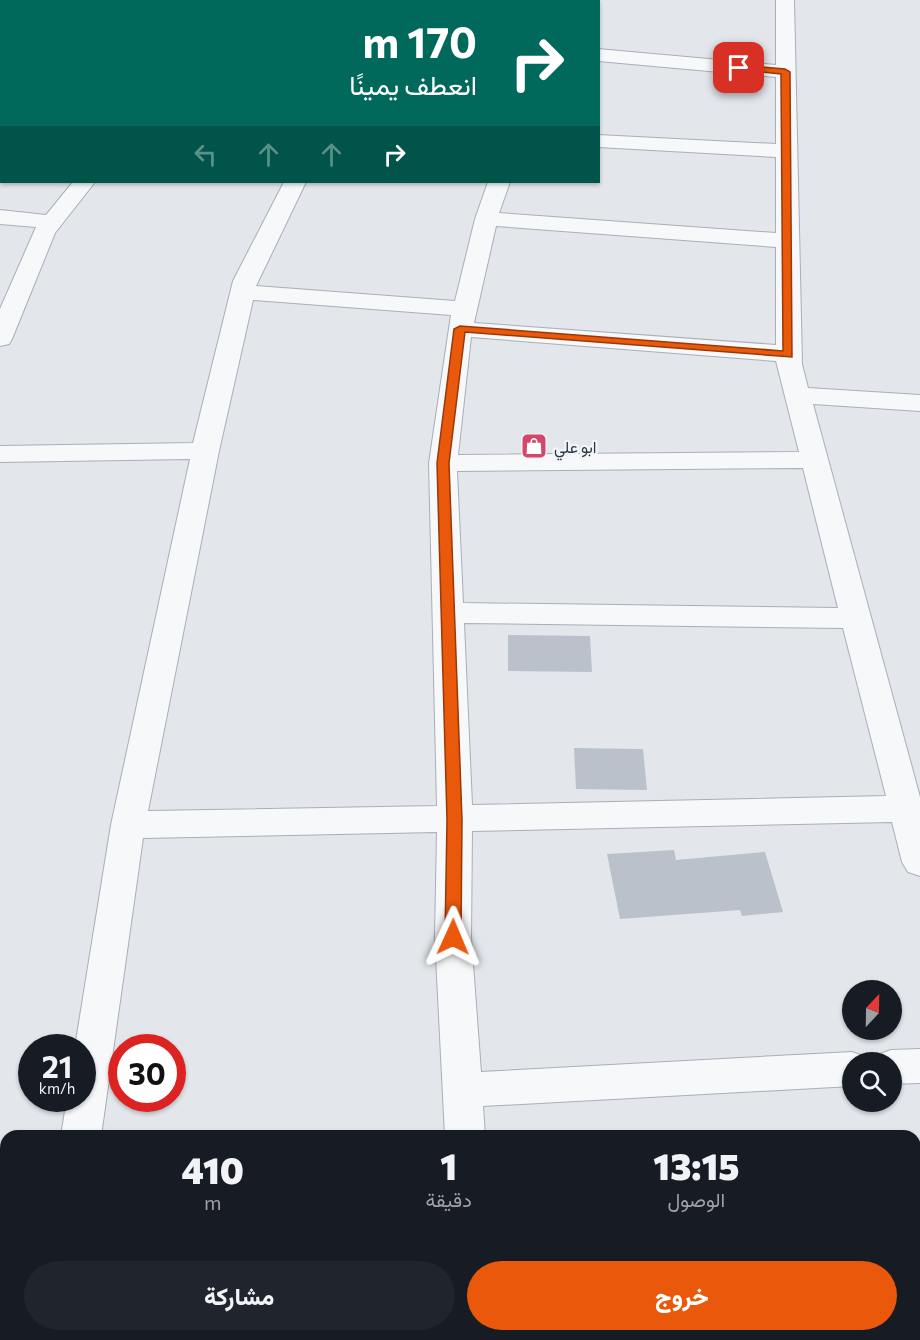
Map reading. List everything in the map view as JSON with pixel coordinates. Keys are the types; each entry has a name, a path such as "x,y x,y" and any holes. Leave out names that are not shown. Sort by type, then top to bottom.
{"street":[{"path":"778,0 785,72 789,364 920,862"},
{"path":"600,55 785,72"},
{"path":"600,141 786,151"},
{"path":"0,339 44,232 83,183"},
{"path":"82,1130 128,825 205,451 245,280 295,183"},
{"path":"465,1130 453,937 455,820 443,463 462,319 486,219 499,183"},
{"path":"0,217 51,222"},
{"path":"486,219 788,241"},
{"path":"242,292 462,319 789,354"},
{"path":"797,396 920,403"},
{"path":"0,454 205,451"},
{"path":"443,463 814,460"},
{"path":"448,614 856,618"},
{"path":"128,825 906,809"},
{"path":"902,1067 920,1066"},
{"path":"462,1090 842,1071"}],"building":[{"path":"508,635 590,636 592,672 508,671"},
{"path":"574,748 643,749 647,790 576,789"},
{"path":"674,850 676,860 765,852 783,912 742,916 740,910 620,919 607,854"}],"place":[{"name":"ابو علي","path":"534,446"}],"route":[{"path":"453,937 455,820 443,463 460,329 789,354 785,72 739,68"}]}
